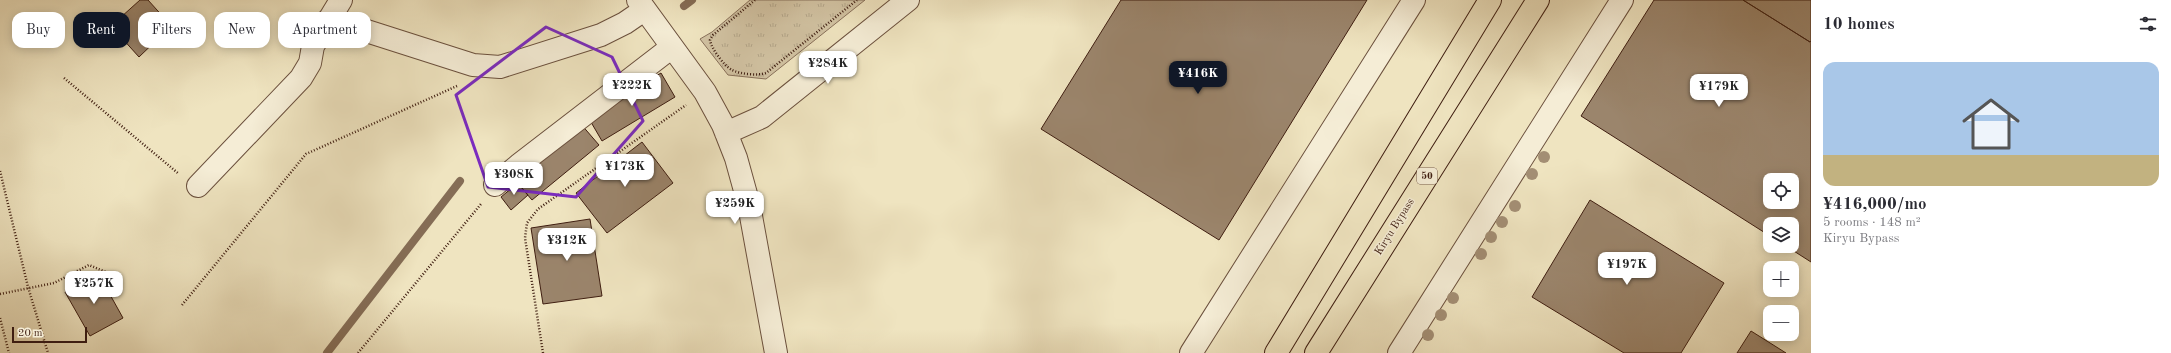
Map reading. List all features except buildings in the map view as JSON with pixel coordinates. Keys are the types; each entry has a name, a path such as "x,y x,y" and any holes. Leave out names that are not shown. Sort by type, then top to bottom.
{"highway":[{"path":"1276,353 1490,0"},
{"name":"Kiryu Bypass","path":"1316,353 1538,0"}],"street":[{"path":"333,12 341,0"},
{"path":"726,133 762,117 908,0"},
{"path":"1191,353 1414,0"},
{"path":"1399,353 1622,0"},
{"path":"371,33 473,65 500,67 601,35 625,23 641,5 705,92 726,133 745,187 776,353"},
{"path":"495,185 672,47"},
{"path":"198,186 301,78 310,63 313,48"}],"path":[{"path":"756,0 713,35 710,40 712,46 729,68 734,71 762,75 857,0"},
{"path":"64,78 182,177 198,186"},
{"path":"182,305 306,154 463,84"},
{"path":"543,353 525,238 527,223 538,209 705,92"},
{"path":"0,170 28,287 48,353"},
{"path":"358,353 495,185"},
{"path":"0,294 28,287 54,283 89,265 113,275"},
{"path":"0,318 9,353"}],"highlighted area":[{"path":"546,27 612,57 643,121 576,197 488,187 456,95"}],"green space":[{"path":"750,0 865,0 766,79 728,75 700,39 712,32"}],"waterway":[{"path":"684,6 692,0"},
{"path":"327,353 460,181"}]}
